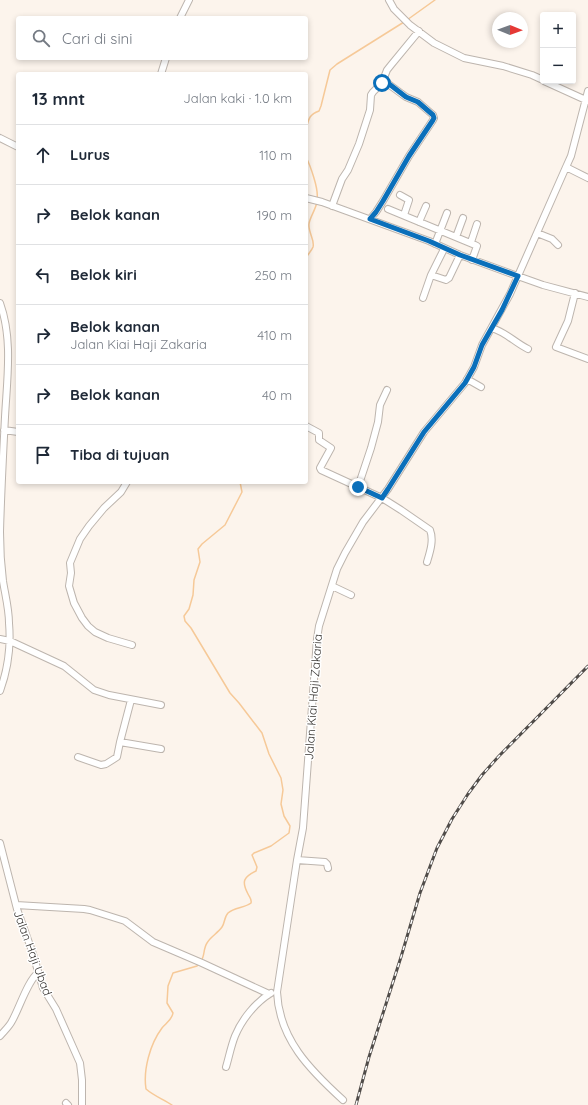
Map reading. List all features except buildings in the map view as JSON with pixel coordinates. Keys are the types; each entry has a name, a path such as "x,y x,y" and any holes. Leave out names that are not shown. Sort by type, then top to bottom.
{"street":[{"path":"181,16 189,0"},
{"path":"389,0 394,9 404,20 419,32 464,58 504,66 540,79"},
{"path":"332,206 342,179 348,170 370,110 371,95 384,80 387,70 419,32"},
{"path":"161,72 165,60"},
{"path":"370,219 383,201 409,156 434,118 433,115 418,102 406,97 384,80"},
{"path":"551,84 587,100"},
{"name":"Jalan Kiai Haji Zakaria","path":"343,1100 320,1078 296,1051 286,1032 278,1008 277,992 297,860 304,828 318,631 337,569 351,541 401,470 424,432 467,379 474,367 482,345 502,310 518,276 571,156 587,100 588,91"},
{"path":"0,138 16,145"},
{"path":"566,167 588,178"},
{"path":"400,195 409,200 404,214"},
{"path":"308,198 370,219 472,260 543,285 588,297"},
{"path":"419,222 426,206"},
{"path":"388,208 419,222 476,244 477,246 472,260"},
{"path":"435,244 447,213"},
{"path":"456,237 463,218"},
{"path":"471,242 477,224"},
{"path":"537,233 552,239 558,245"},
{"path":"423,298 431,275 444,249"},
{"path":"431,275 442,280 448,280 460,255"},
{"path":"575,293 568,321 556,347 588,359"},
{"path":"0,303 3,311 3,326 8,337 0,541 3,579 10,622 9,650 0,691"},
{"path":"492,328 508,335 528,349"},
{"path":"467,379 481,387"},
{"path":"358,487 373,442 380,405 387,390"},
{"path":"308,427 319,433 319,440 331,448 320,470 382,498 430,530 432,535 427,562"},
{"path":"4,430 16,432"},
{"path":"126,484 121,492 107,504 80,539 70,563 71,573 69,586 74,603 88,626 95,632 108,638 132,645"},
{"path":"332,586 350,595"},
{"path":"0,639 10,641 64,666 94,690 110,696 161,705"},
{"path":"78,757 104,765 116,759 131,700"},
{"path":"120,742 161,749"},
{"name":"Jalan Haji Ubad","path":"0,843 16,905 43,988 56,1009 80,1063 82,1105"},
{"path":"297,860 325,862 328,868"},
{"path":"16,905 90,910 126,921 151,940 269,994"},
{"path":"0,1036 11,1023 32,979 38,973"},
{"path":"226,1067 231,1047 238,1030 249,1013 269,994 277,992"}],"waterway":[{"path":"407,20 435,0"},
{"path":"308,122 310,117 319,111 330,70 337,64 404,22"},
{"path":"308,162 315,183 317,199"},
{"path":"308,255 313,247 309,224 317,202"},
{"path":"201,961 207,943 222,927 228,913 251,903 251,899 244,883 246,877 256,871 257,867 252,855 271,846 289,833 290,826 284,816 281,804 283,790 281,778 269,754 262,733 230,693 191,628 185,621 184,616 189,609 193,595 194,580 200,562 198,549 225,525 242,492 240,484"},
{"path":"172,1105 146,1089 145,1082 148,1057 158,1034 170,1020 173,1013 167,1003 168,986 173,973 197,966 199,964"}],"railway":[{"path":"356,1105 369,1057 420,893 437,848 452,819 482,775 588,666"}],"route":[{"path":"358,487 382,498 424,432 465,383 474,367 482,345 502,310 518,276 444,249 429,241 370,219 383,201 409,156 434,118 429,111 418,102 406,97 384,80 382,83"}]}
